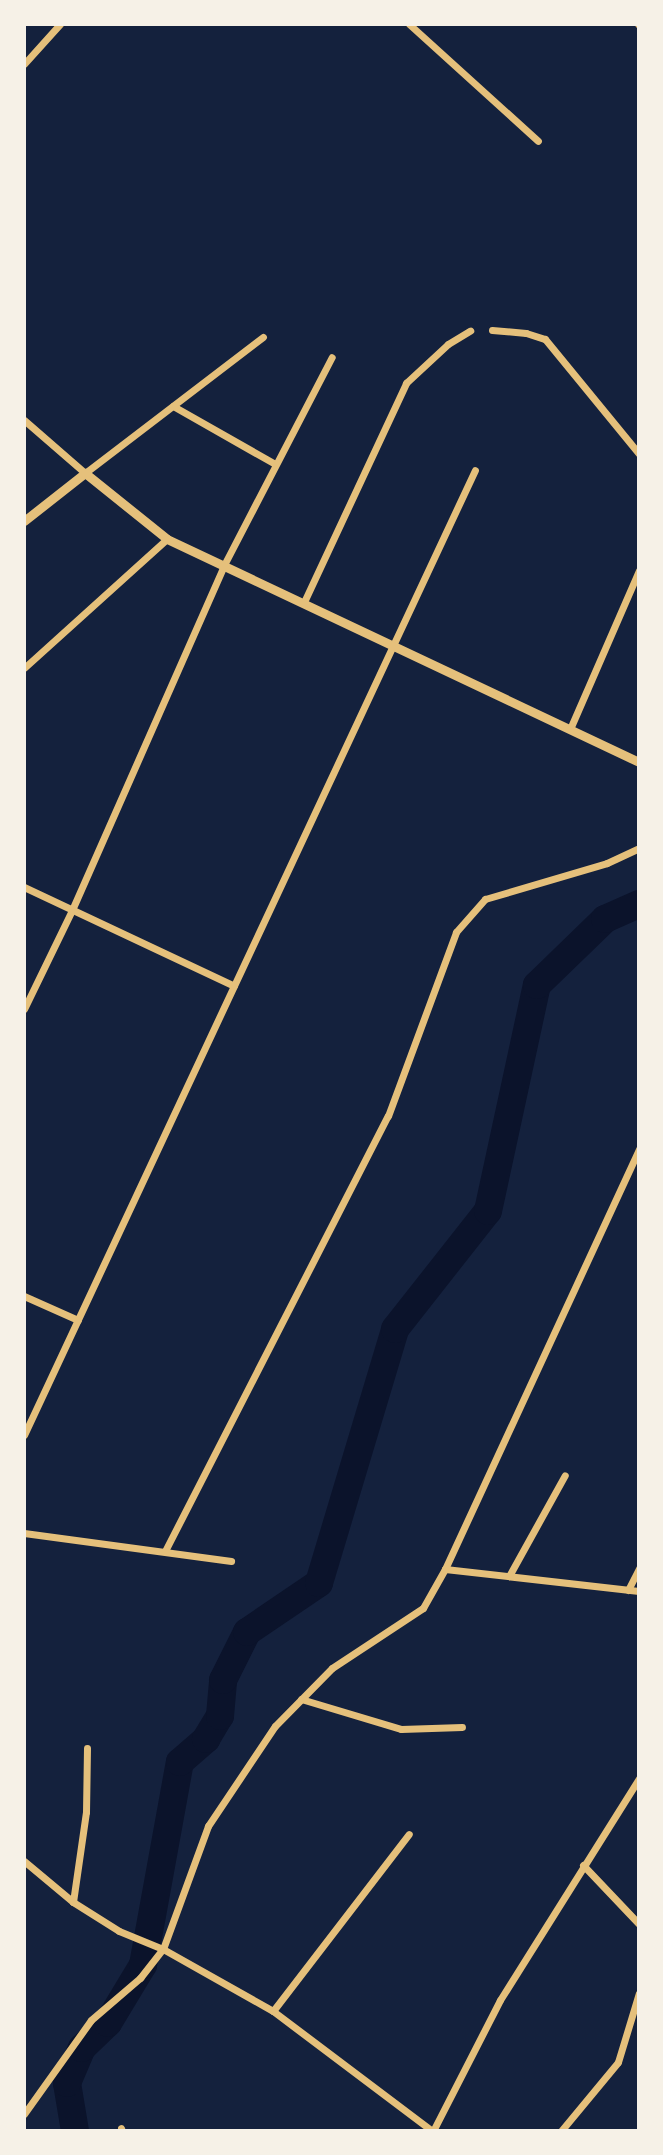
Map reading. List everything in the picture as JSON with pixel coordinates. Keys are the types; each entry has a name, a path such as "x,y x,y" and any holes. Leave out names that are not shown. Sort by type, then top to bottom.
{"street":[{"path":"24,64 60,24"},
{"path":"409,24 538,141"},
{"path":"492,330 526,333 545,339 639,454"},
{"path":"304,602 406,383 448,344 470,331"},
{"path":"24,521 263,337"},
{"path":"24,1009 72,910 224,565 332,357"},
{"path":"173,406 275,464"},
{"path":"24,420 167,539 394,643 639,762"},
{"path":"24,1435 475,470"},
{"path":"24,668 167,539"},
{"path":"570,729 639,570"},
{"path":"165,1551 388,1116 456,932 485,899 607,863 639,848"},
{"path":"24,887 234,986"},
{"path":"24,2114 91,2020 140,1978 163,1949 208,1826 275,1726 332,1668 423,1608 445,1569 639,1149"},
{"path":"24,1296 78,1320"},
{"path":"509,1576 565,1475"},
{"path":"24,1533 231,1561"},
{"path":"628,1590 639,1568"},
{"path":"445,1569 639,1591"},
{"path":"301,1699 401,1729 462,1727"},
{"path":"73,1902 86,1812 87,1748"},
{"path":"24,1861 73,1902 119,1931 163,1949 273,2011 432,2131 500,2000 639,1778"},
{"path":"273,2011 409,1834"},
{"path":"583,1865 639,1924"},
{"path":"561,2131 618,2062 639,1993"}],"waterway":[{"path":"75,2131 67,2083 82,2048 108,2023 143,1965 180,1762 206,1739 220,1716 223,1680 247,1632 319,1583 395,1329 488,1211 537,985 605,919 639,904"}]}
